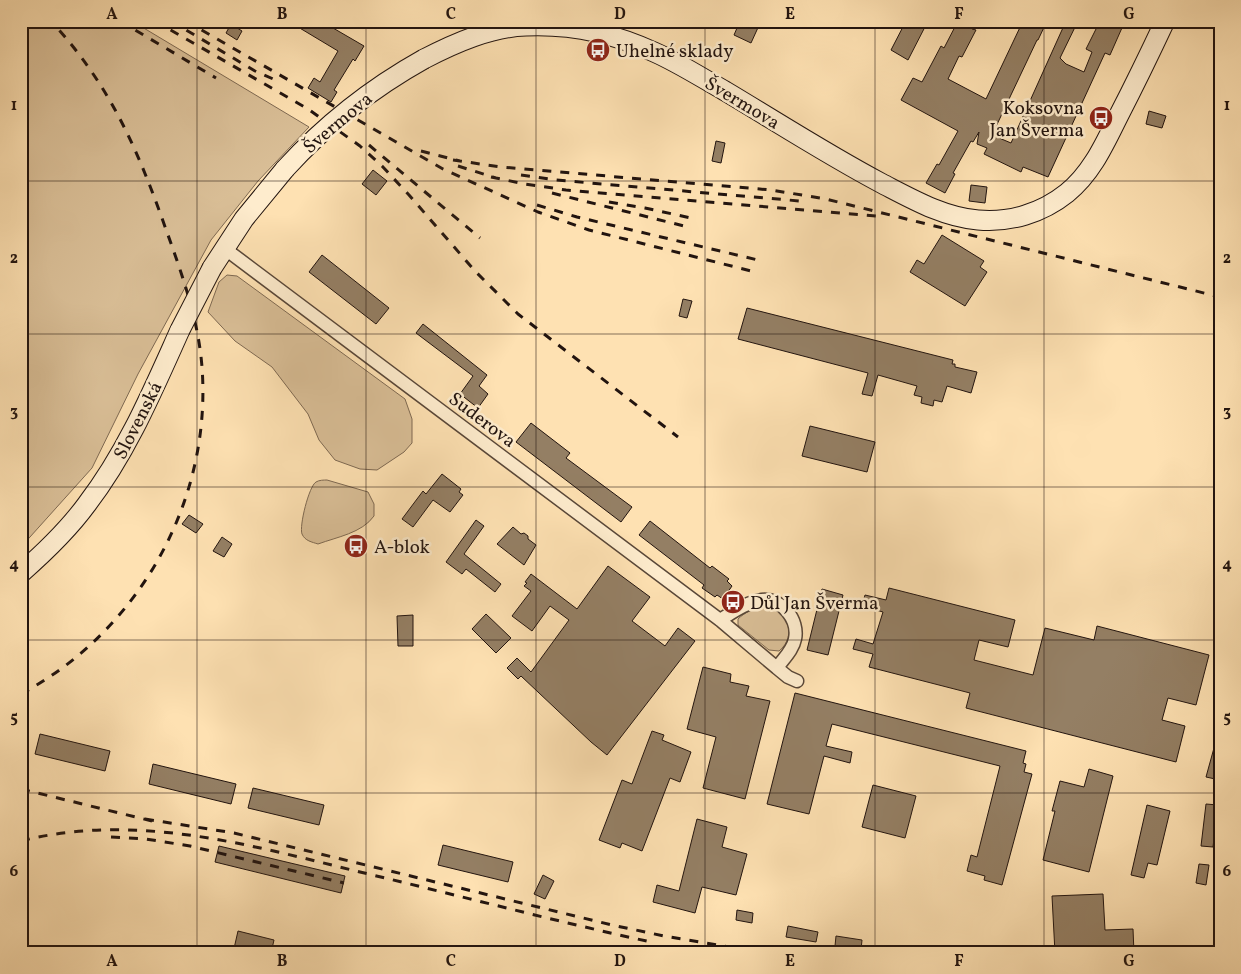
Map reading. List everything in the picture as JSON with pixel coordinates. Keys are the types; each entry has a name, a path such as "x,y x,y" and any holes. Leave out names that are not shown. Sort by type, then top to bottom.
{"street":[{"name":"Švermova","path":"224,248 244,219 314,138 381,85 424,59 470,38 524,26 582,29 636,44 671,60 864,174 923,205 949,215 977,220 998,221 1035,212 1053,204 1086,175 1101,151 1137,81 1165,21"},
{"name":"Slovenská","path":"21,573 78,516 110,472 129,438 180,330 224,248"},
{"name":"Suderova","path":"224,248 720,620 788,677 797,680"},
{"path":"720,620 737,609 759,600 772,601 784,608 793,622 796,636 791,650 777,668"}],"shaded area":[{"path":"21,21 132,21 309,127 258,181 211,240 138,374 92,468 21,547"},
{"path":"227,275 237,276 405,399 412,419 412,443 404,452 377,470 360,469 335,460 319,440 308,414 272,367 235,341 208,312 219,282"},
{"path":"327,480 368,492 374,504 374,516 363,527 341,537 318,544 309,541 303,536 301,530 303,515 313,485 317,481"},
{"path":"764,606 772,607 779,611 788,623 788,638 785,645 779,651 769,650 738,625 738,619 743,615 753,609"}],"building":[{"path":"288,21 321,21 364,46 355,61 353,59 334,90 337,92 331,102 308,88 314,78 320,82 338,51"},
{"path":"740,21 761,21 751,43 734,35"},
{"path":"906,21 928,21 908,60 891,50"},
{"path":"958,21 976,21 972,29 976,30 962,57 959,56 948,79 986,99 1023,21 1047,21 992,135 1011,143 1066,21 1078,21 1060,58 1066,64 1084,72 1092,52 1086,49 1100,21 1125,21 1110,55 1105,53 1048,177 1023,167 1021,172 984,154 987,148 977,144 979,132 973,142 971,141 953,173 955,174 945,193 926,183 937,164 939,165 958,131 901,100 913,78 922,82 941,46 944,48"},
{"path":"231,24 242,31 237,40 226,33"},
{"path":"1149,111 1166,116 1162,128 1146,124"},
{"path":"716,141 725,143 721,163 712,161"},
{"path":"373,170 387,181 376,195 362,184"},
{"path":"971,185 987,187 985,203 969,201"},
{"path":"942,235 984,261 980,267 987,272 965,306 910,272 917,260 924,264"},
{"path":"322,255 389,308 376,324 309,272"},
{"path":"683,299 692,301 687,318 679,316"},
{"path":"747,308 953,360 952,364 955,364 955,367 977,372 971,393 947,386 942,402 934,400 933,406 921,403 922,397 914,395 917,386 878,375 872,396 862,394 868,373 738,339"},
{"path":"423,324 487,375 479,386 488,394 478,408 460,394 473,376 416,333"},
{"path":"531,423 570,453 566,458 632,507 621,522 516,442"},
{"path":"810,426 875,442 867,472 802,456"},
{"path":"442,474 461,489 459,492 463,495 450,512 433,500 413,527 402,519 423,491 426,494"},
{"path":"189,515 203,524 196,533 182,524"},
{"path":"476,520 484,526 464,554 501,584 495,592 466,569 462,574 446,562"},
{"path":"650,521 710,568 712,566 729,579 727,581 732,586 723,599 717,595 715,597 702,588 704,585 639,535"},
{"path":"513,527 521,534 524,533 528,536 528,539 536,545 524,565 497,544"},
{"path":"222,537 232,544 224,557 213,551"},
{"path":"608,566 650,597 632,621 665,646 678,628 695,641 607,755 521,676 518,679 507,668 517,658 531,672 569,620 550,606 532,631 512,616 531,591 524,586 531,574 577,609"},
{"path":"889,588 1015,620 1008,647 979,640 974,660 1033,675 1045,628 1094,640 1097,626 1209,655 1196,705 1168,698 1162,720 1185,726 1176,762 966,708 970,693 869,667 873,654 853,649 856,639 873,644 883,612 862,606 865,595 886,600"},
{"path":"822,589 843,595 828,655 807,650"},
{"path":"486,614 511,638 496,653 472,629"},
{"path":"413,615 413,646 398,646 397,616"},
{"path":"703,667 731,674 730,682 749,686 746,696 770,701 745,799 703,788 716,737 687,729"},
{"path":"795,693 1026,751 1023,763 1026,764 1024,772 1032,774 1002,885 984,880 985,876 967,871 971,855 977,857 1000,766 832,724 826,746 852,752 850,763 824,756 809,814 767,804"},
{"path":"652,731 664,735 662,740 691,752 680,782 670,778 642,851 622,843 620,848 599,840 622,780 632,784"},
{"path":"40,734 110,751 105,771 35,754"},
{"path":"1217,737 1220,737 1220,780 1206,777"},
{"path":"153,764 236,784 231,804 149,784"},
{"path":"1089,769 1113,776 1089,872 1043,860 1055,811 1052,811 1060,781 1084,787"},
{"path":"873,785 916,796 905,838 862,827"},
{"path":"253,788 324,805 319,825 248,808"},
{"path":"1206,804 1218,805 1213,847 1201,846"},
{"path":"1147,805 1170,811 1157,865 1148,863 1144,878 1131,875"},
{"path":"697,819 727,827 722,847 747,854 736,895 702,887 695,913 653,902 657,885 679,891"},
{"path":"443,845 513,862 508,882 438,865"},
{"path":"219,846 345,876 341,893 215,862"},
{"path":"1199,864 1209,865 1206,885 1196,883"},
{"path":"543,875 554,881 545,899 534,894"},
{"path":"1103,894 1105,930 1133,929 1134,953 1055,953 1052,896"},
{"path":"737,910 753,913 752,923 736,920"},
{"path":"788,926 818,932 816,942 786,937"},
{"path":"238,931 274,940 271,953 233,953"},
{"path":"836,936 862,940 861,950 835,946"}],"railway":[{"path":"21,694 63,667 100,635 133,598 160,557 180,513 195,466 202,417 202,367 197,329 182,275 142,166 118,115 89,67 51,21"},
{"path":"120,21 216,78"},
{"path":"155,21 308,109 360,146 382,166 475,271 518,314 678,437"},
{"path":"171,21 255,71 280,82"},
{"path":"186,21 443,169 538,212 589,230 755,272"},
{"path":"369,145 480,238"},
{"path":"421,151 460,161"},
{"path":"453,160 501,167 771,190 826,199 1220,297"},
{"path":"458,166 496,178"},
{"path":"521,175 556,180 800,201"},
{"path":"491,177 566,190 876,216"},
{"path":"552,193 688,227"},
{"path":"609,202 691,218"},
{"path":"537,205 577,217 758,260"},
{"path":"21,789 152,821"},
{"path":"145,819 234,833 612,925 765,953"},
{"path":"21,841 64,833 107,830 149,831 192,836 277,852 651,942"},
{"path":"111,837 146,839 190,846 344,883"}],"place":[{"name":"Uhelné sklady","path":"598,50"},
{"name":"Koksovna Jan Šverma","path":"1101,118"},
{"name":"A-blok","path":"356,546"},
{"name":"Důl Jan Šverma","path":"733,602"}]}
